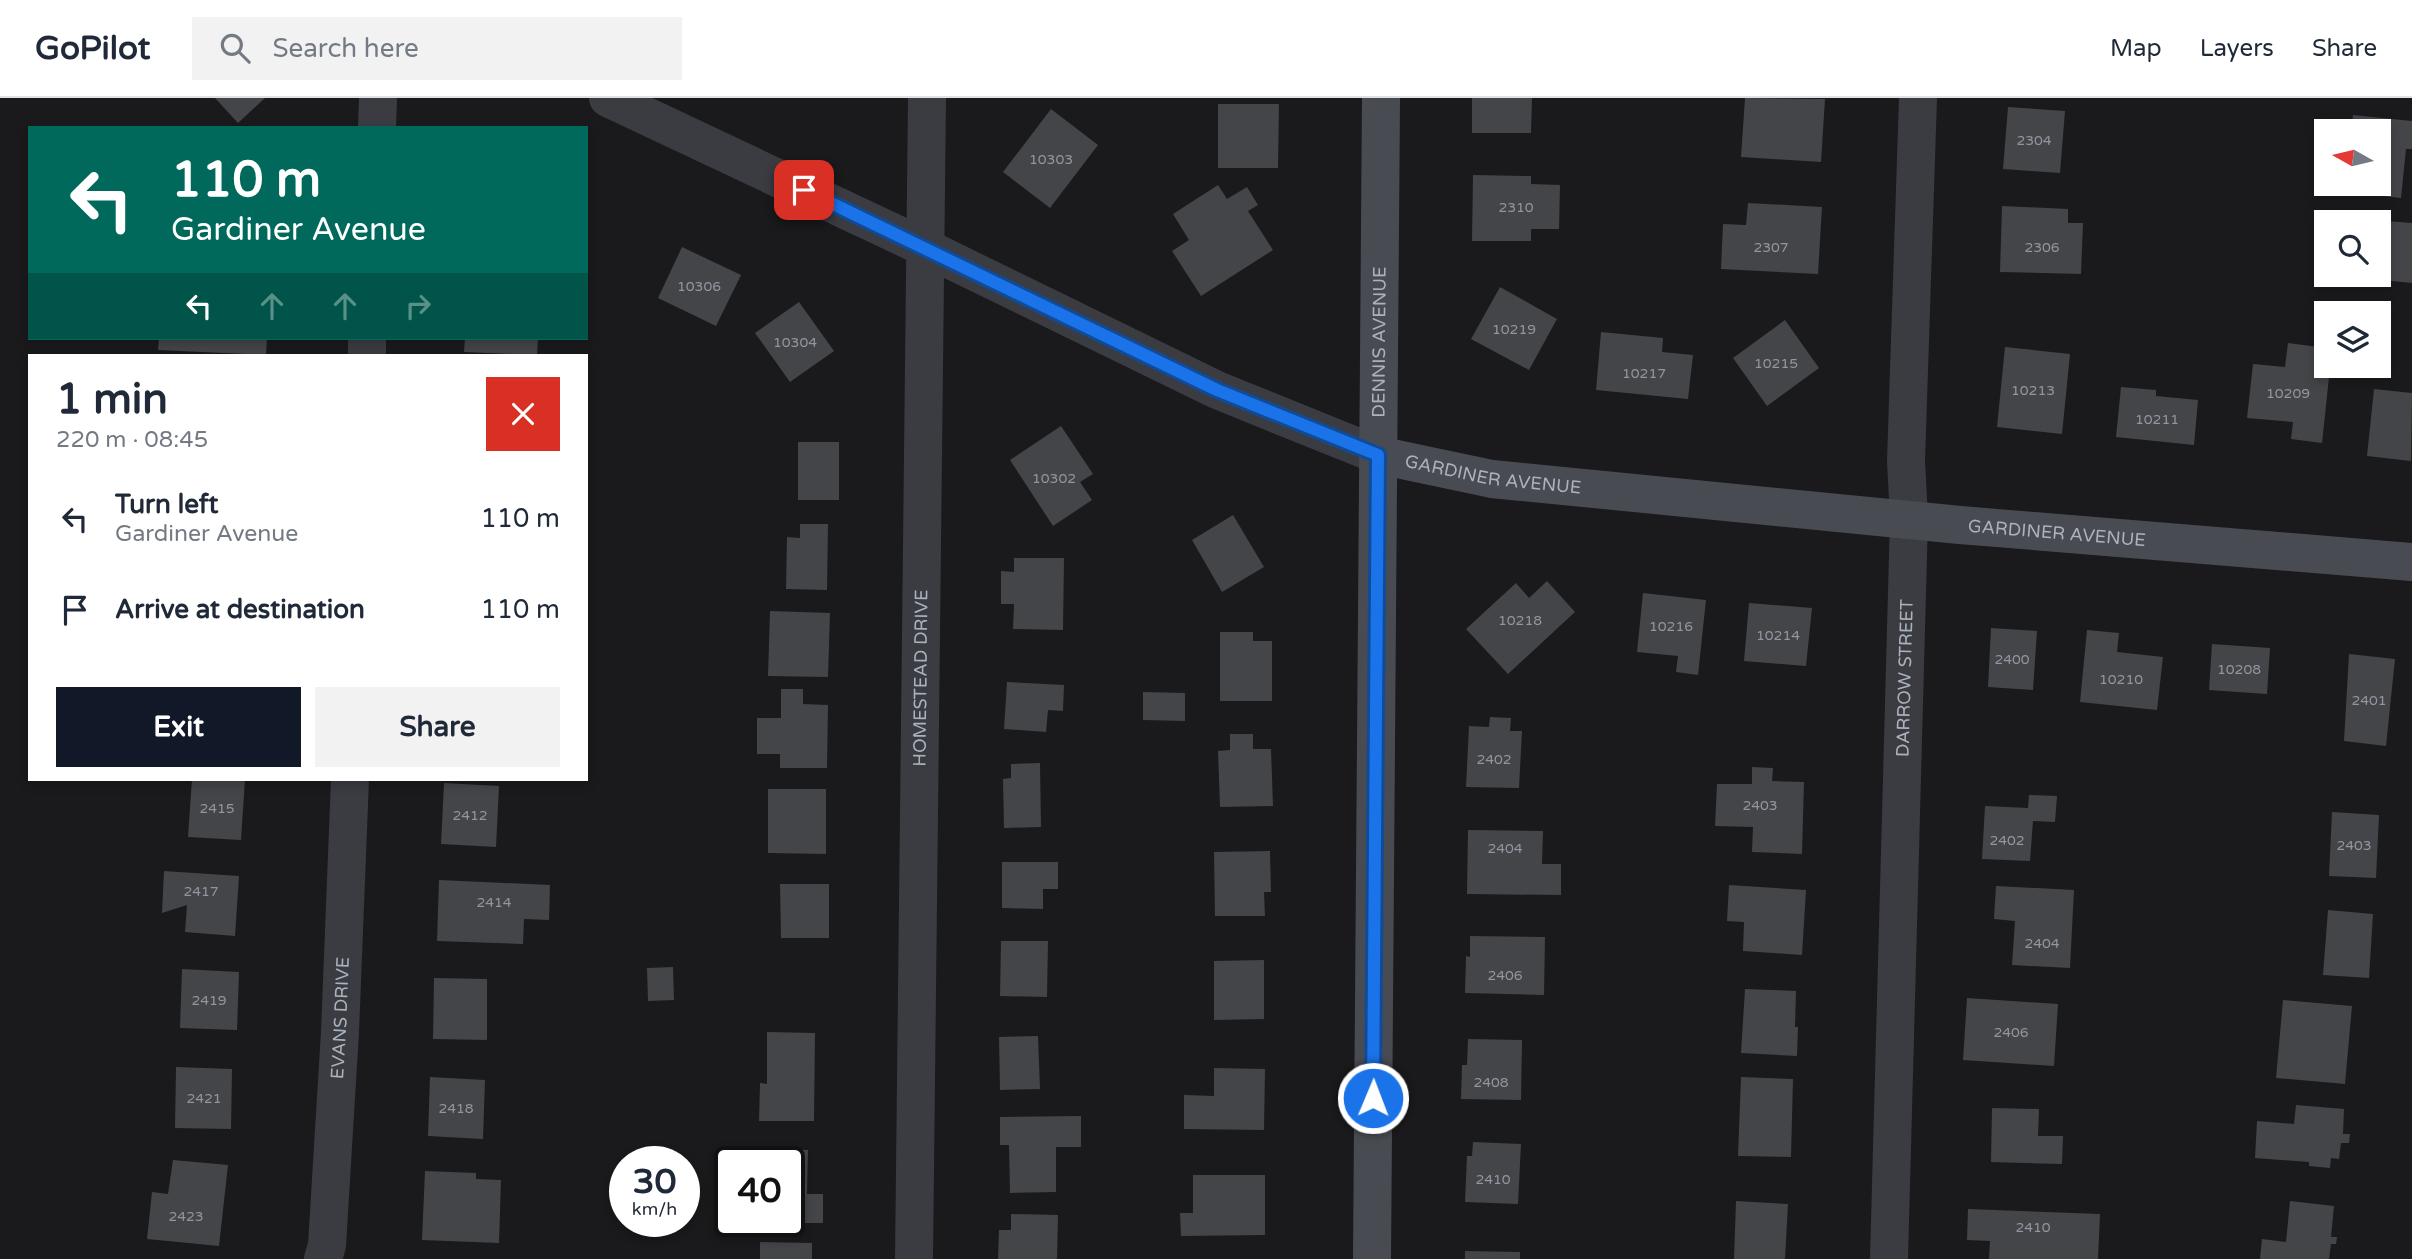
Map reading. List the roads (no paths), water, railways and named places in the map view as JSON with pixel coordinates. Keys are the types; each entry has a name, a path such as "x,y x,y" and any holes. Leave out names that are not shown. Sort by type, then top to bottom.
{"street":[{"path":"377,126 378,98"},
{"name":"GARDINER AVENUE","path":"608,98 926,248 1217,390 1378,455 1492,479 1974,526 2412,562"},
{"name":"HOMESTEAD DRIVE","path":"914,1259 927,98"},
{"name":"DENNIS AVENUE","path":"1372,1259 1381,98"},
{"name":"DARROW STREET","path":"1889,1259 1909,518 1906,461 1918,98"},
{"name":"EVANS DRIVE","path":"323,1259 327,1245 339,1046 350,781"}]}
